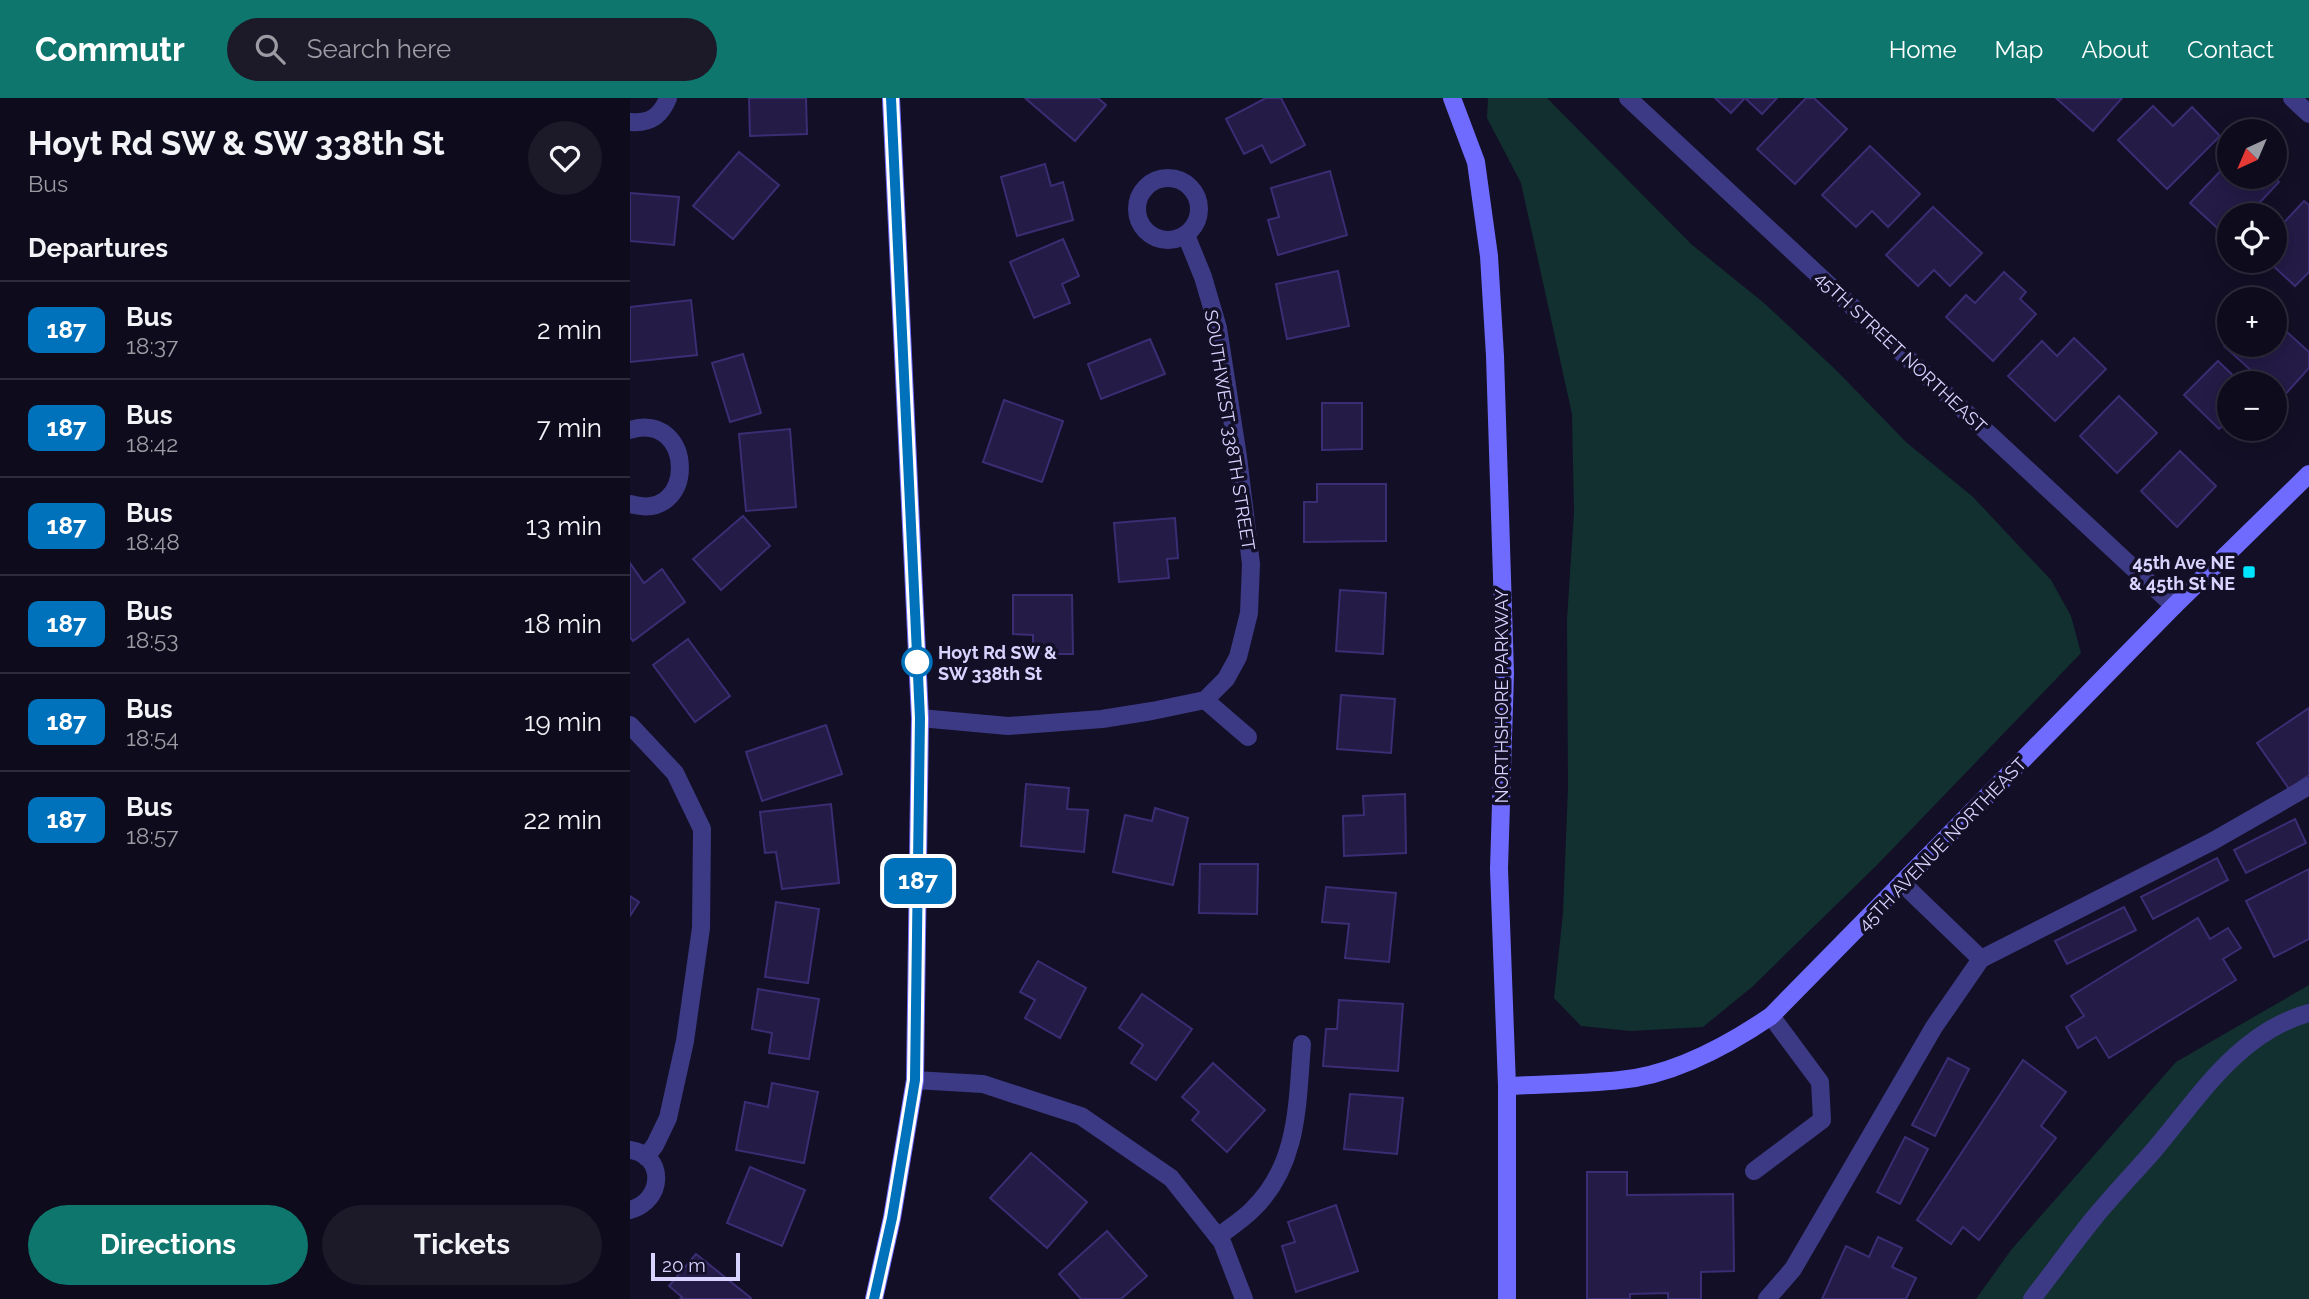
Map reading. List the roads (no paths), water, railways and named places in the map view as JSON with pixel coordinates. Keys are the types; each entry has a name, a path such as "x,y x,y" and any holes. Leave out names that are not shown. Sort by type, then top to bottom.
{"street":[{"path":"630,122 640,123 653,119 663,110 668,98"},
{"path":"874,1299 892,1218 915,1080 920,718 891,98"},
{"name":"NORTHSHORE PARKWAY","path":"1452,98 1476,162 1490,268 1505,673 1499,869 1507,1086 1507,1299"},
{"name":"45TH STREET NORTHEAST","path":"1628,98 2174,606"},
{"path":"2292,98 2309,114"},
{"name":"SOUTHWEST 338TH STREET","path":"1186,235 1203,277 1218,328 1251,564 1249,613 1238,657 1226,679 1205,700"},
{"path":"630,430 647,428 660,432 671,440 679,452 682,466 680,479 673,492 663,501 651,506 630,504"},
{"name":"45TH AVENUE NORTHEAST","path":"1507,1086 1622,1080 1665,1070 1730,1043 1771,1016 2174,606 2309,474"},
{"path":"920,718 1008,726 1102,719 1205,700 1248,737"},
{"path":"630,725 675,773 702,829 701,928 685,1041 668,1118 655,1145 638,1153 653,1166 657,1177 655,1190 640,1208 630,1210"},
{"path":"1767,1299 1793,1269 1934,1027 1981,959 2213,841 2309,786"},
{"path":"1903,884 1981,959"},
{"path":"2032,1299 2094,1218 2215,1074 2276,1024 2309,1013"},
{"path":"1754,1171 1822,1120 1820,1083 1771,1016"},
{"path":"1218,1237 1253,1209 1280,1174 1295,1132 1302,1044"},
{"path":"915,1080 982,1084 1082,1116 1171,1178 1218,1237 1244,1299"}],"place":[{"name":"45th Ave NE & 45th St NE","path":"2249,572"},
{"name":"Hoyt Rd SW & SW 338th St","path":"917,662"}]}
